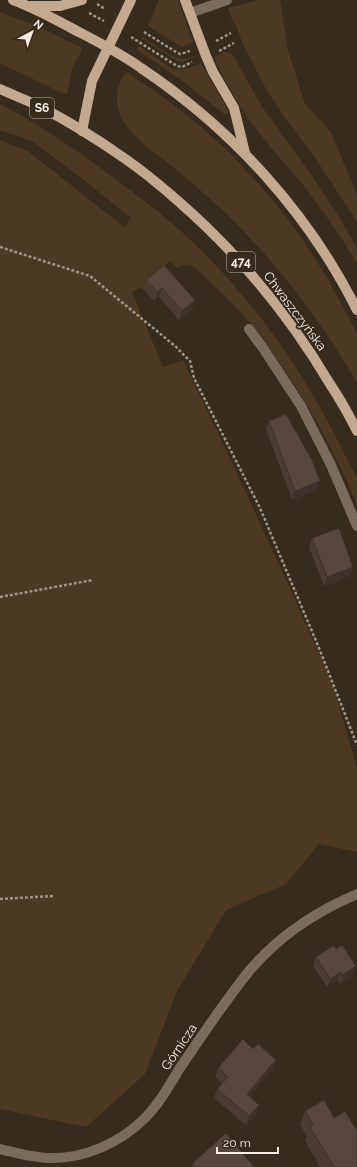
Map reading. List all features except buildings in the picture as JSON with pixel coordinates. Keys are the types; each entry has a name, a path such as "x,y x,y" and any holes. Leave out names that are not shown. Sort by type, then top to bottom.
{"main road":[{"path":"13,0 30,6 108,47 141,67 206,116 245,152 295,211 313,236 357,310"},
{"path":"82,131 92,81 130,0"},
{"path":"185,0 202,47 234,108 245,152"},
{"path":"30,6 83,5"},
{"name":"S6","path":"0,89 38,106 82,131"},
{"name":"Chwaszczyńska","path":"82,131 125,158 161,186 204,223 235,255 273,300 314,356 357,431"}],"street":[{"path":"190,13 227,0"},
{"path":"249,330 263,348 301,406 331,466 357,526"},
{"name":"Górnicza","path":"0,1149 33,1157 70,1157 102,1147 131,1131 144,1119 157,1103 224,1004 250,970 271,948 296,929 318,914 357,894"}],"path":[{"path":"97,4 105,10"},
{"path":"83,5 99,19"},
{"path":"144,32 180,54 196,49"},
{"path":"225,36 231,33"},
{"path":"140,42 177,66 182,67 194,61"},
{"path":"218,51 234,43"},
{"path":"0,247 90,276 175,346 190,361 194,378 260,508 319,648 357,745"},
{"path":"0,250 4,248"},
{"path":"0,597 93,580"},
{"path":"0,899 53,896"}],"shaded area":[{"path":"159,0 178,0 193,42 182,47 148,26"},
{"path":"260,0 280,0 288,50 305,104 331,132 357,195 357,222 314,156 283,115 265,87 242,42 236,25 232,20 228,8"},
{"path":"0,12 37,26 81,47 82,50 73,66 67,94 64,94 0,63"},
{"path":"142,37 174,57 180,59 199,55 183,62 179,62 141,39"},
{"path":"139,46 171,68 183,69 201,63 228,110 228,114 224,114 184,82 139,51 137,48"},
{"path":"224,52 233,55 261,105 312,176 341,220 357,248 357,263 314,200 260,134 243,110 227,84 214,57"},
{"path":"128,73 170,102 200,126 229,152 282,211 326,276 357,333 357,383 343,359 311,312 277,268 239,227 213,202 134,135 129,129 121,116 117,104 119,85 125,74"},
{"path":"0,104 52,135 102,169 165,218 205,254 260,317 293,363 322,411 357,478 357,505 322,431 290,378 253,326 197,269 187,265 182,265 176,268 170,261 143,287 132,292 163,367 183,360 293,595 334,688 357,768 357,852 319,844 286,884 226,910 177,991 145,1074 86,1127 0,1109 0,140 29,152 124,227 131,218 32,141 0,130"}]}
